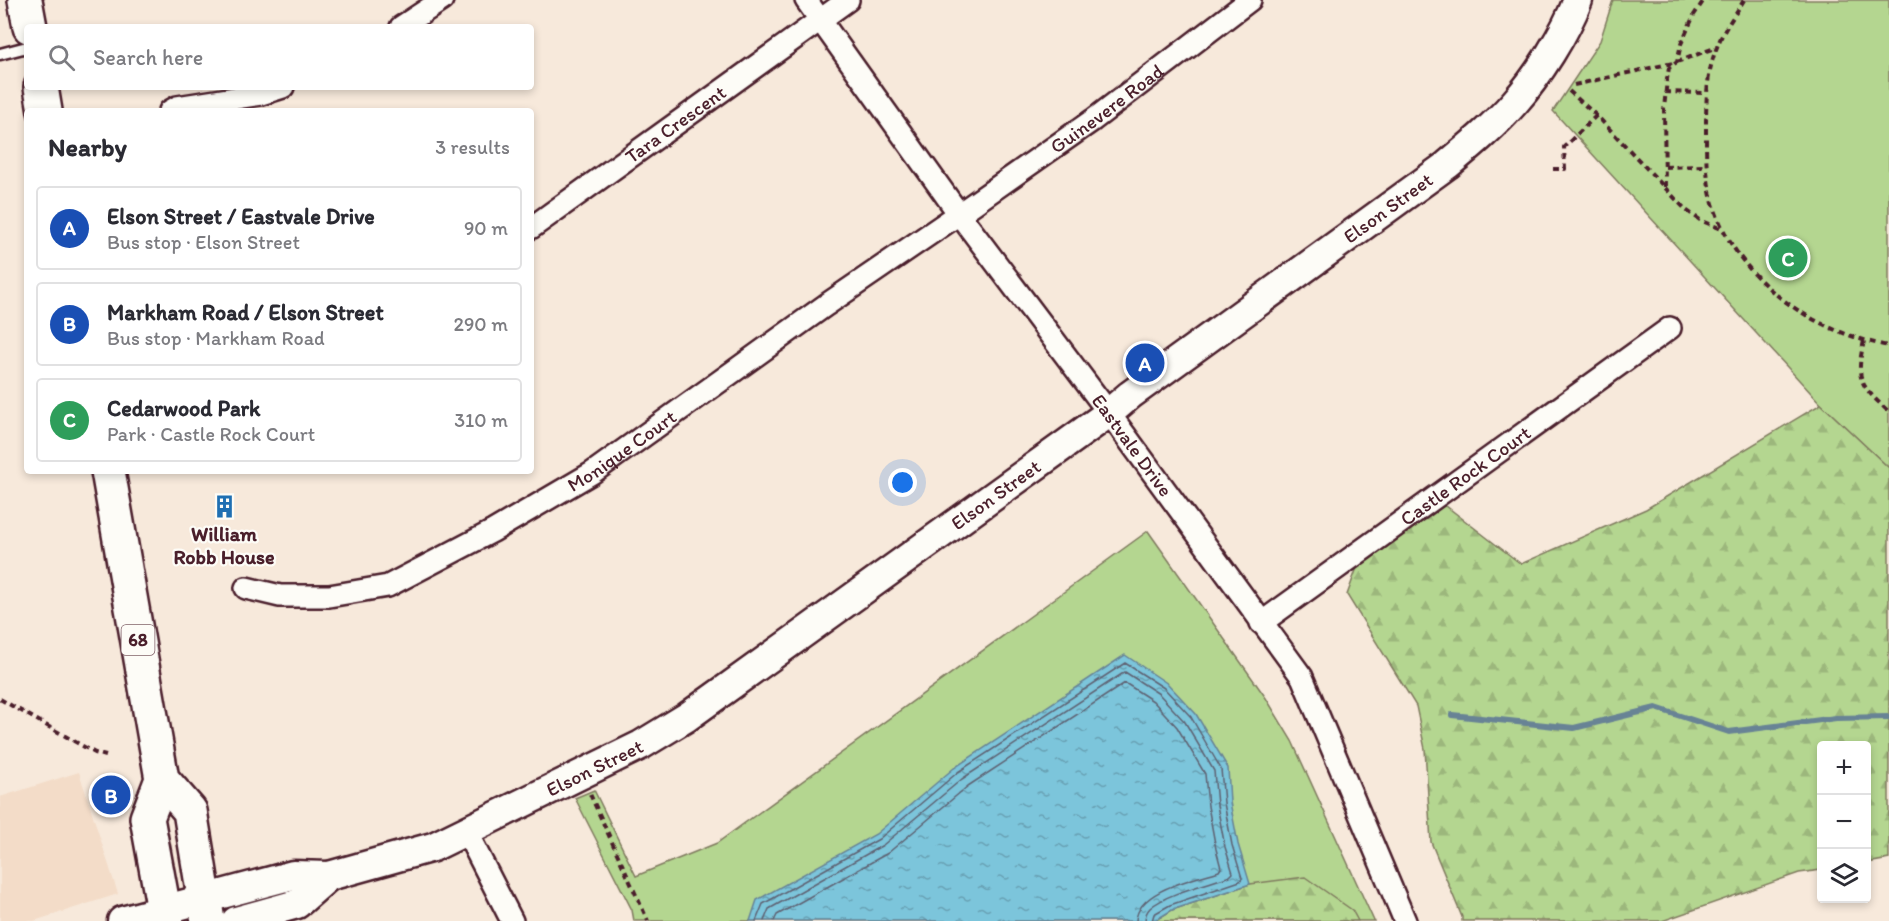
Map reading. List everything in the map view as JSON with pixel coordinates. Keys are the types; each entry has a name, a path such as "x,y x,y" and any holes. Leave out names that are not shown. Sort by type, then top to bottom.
{"main road":[{"path":"25,0 29,24"},
{"path":"42,90 44,108"},
{"name":"68","path":"109,474 162,779"},
{"path":"165,915 147,818 162,779 190,811 206,910"}],"street":[{"path":"405,24 441,0"},
{"name":"Eastvale Drive","path":"806,0 959,214 1109,413 1302,677 1405,921"},
{"name":"Tara Crescent","path":"534,226 848,0"},
{"name":"Guinevere Road","path":"959,214 1093,120 1250,0"},
{"name":"Elson Street","path":"122,921 206,910 293,875 329,876 433,847 641,745 687,717 1448,165 1516,102 1548,58 1574,12 1578,0"},
{"path":"175,108 274,90"},
{"name":"Monique Court","path":"246,588 280,596 329,596 388,586 442,558 592,473 826,304 959,214"},
{"name":"Castle Rock Court","path":"1261,623 1670,327"},
{"path":"466,831 512,921"},
{"name":"Elson Street","path":"236,921 297,904 329,876"}],"lane":[{"path":"0,54 24,48"}],"path":[{"path":"1665,188 1665,92 1669,68 1677,62 1681,44 1694,15 1704,0"},
{"path":"1744,0 1717,46 1707,93 1707,166 1712,198 1724,231 1750,269 1793,308 1823,325 1864,341 1889,346"},
{"path":"1574,85 1677,62 1717,46"},
{"path":"1569,91 1597,116 1695,217 1724,231"},
{"path":"1665,92 1707,93"},
{"path":"1553,169 1565,169 1564,147 1597,116"},
{"path":"1665,167 1707,166"},
{"path":"1864,341 1859,367 1861,379 1866,389 1889,412"},
{"path":"0,699 94,753 106,756"},
{"path":"581,774 648,921"}],"shaded area":[{"path":"79,772 118,894 34,921 0,921 0,797"}],"green space":[{"path":"1613,0 1889,0 1889,468 1821,404 1553,111 1600,41"},
{"path":"1821,404 1889,468 1889,859 1871,862 1871,741 1817,741 1817,871 1799,873 1662,921 1462,921 1431,842 1425,749 1416,706 1347,595 1366,543 1411,505 1446,506 1521,564 1646,509"},
{"path":"1148,531 1266,698 1292,741 1374,921 634,921 632,910 575,798 594,790 636,876 717,843"},
{"path":"1305,877 1352,910 1358,921 1154,921 1172,910 1250,884"}],"water":[{"path":"1125,655 1168,684 1196,714 1228,768 1230,802 1238,844 1250,884 1172,910 1154,921 750,921 757,900 876,834 954,768"}],"waterway":[{"path":"1452,715 1574,728 1656,708 1729,732 1836,718 1889,717"}],"place":[{"name":"Cedarwood Park","path":"1788,258"},
{"name":"Elson Street / Eastvale Drive","path":"1145,363"},
{"name":"William Robb House","path":"224,506"},
{"name":"Markham Road / Elson Street","path":"111,795"}]}
